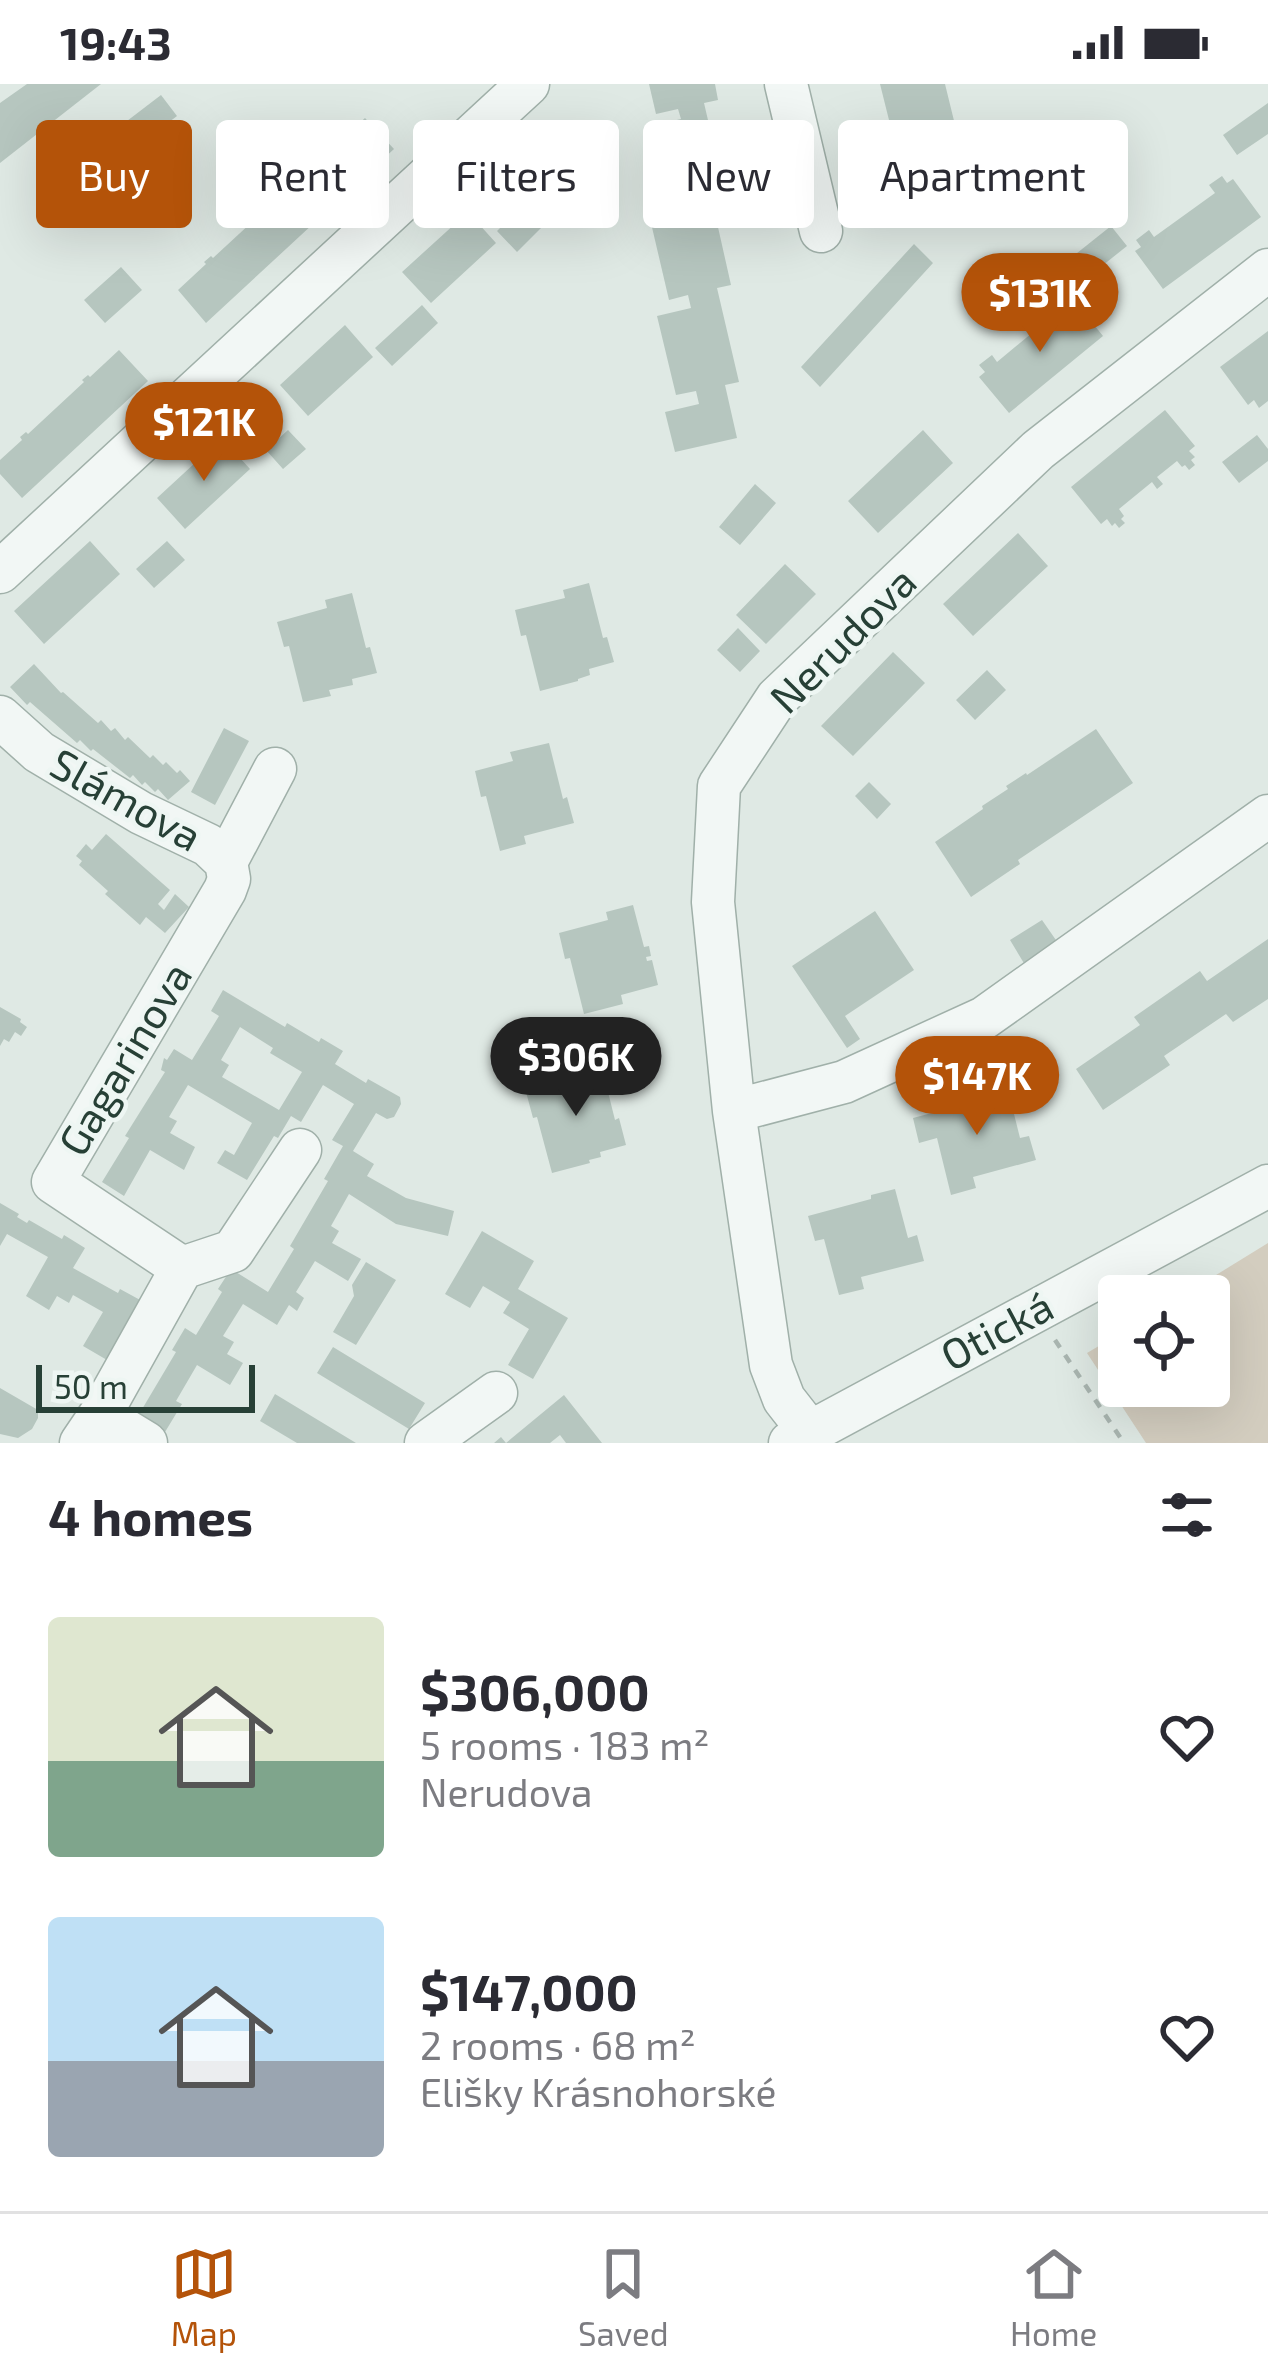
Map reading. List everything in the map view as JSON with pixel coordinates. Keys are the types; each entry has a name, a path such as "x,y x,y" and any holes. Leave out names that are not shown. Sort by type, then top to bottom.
{"street":[{"path":"0,572 528,84"},
{"path":"786,84 820,231"},
{"name":"Nerudova","path":"799,1437 771,1365 734,1111 713,902 719,787 777,698 1037,450 1268,270"},
{"name":"Slámova","path":"0,717 39,752 141,813 208,845 226,862 275,769"},
{"path":"734,1111 844,1082 984,1018 1268,816"},
{"name":"Gagarinova","path":"182,1268 53,1182 225,890 229,879 226,862"},
{"path":"146,1443 90,1429 182,1268 232,1251 300,1150"},
{"name":"Otická","path":"799,1437 1268,1186"},
{"path":"426,1443 496,1394"}],"path":[{"path":"1036,1310 1124,1443"}],"shaded area":[{"path":"1268,1243 1268,1443 1146,1443 1122,1407 1230,1407 1230,1275 1216,1275"},
{"path":"1098,1346 1098,1370 1087,1353"}],"building":[{"path":"27,84 101,84 55,120 36,120 36,135 0,163 0,103"},
{"path":"649,84 715,84 718,100 704,103 708,120 677,120 681,119 678,109 656,114"},
{"path":"880,84 945,84 954,120 889,120"},
{"path":"161,95 177,116 172,120 128,120"},
{"path":"1268,103 1268,134 1237,155 1223,135"},
{"path":"1222,176 1227,183 1233,179 1261,217 1163,289 1135,251 1141,247 1136,240 1149,230 1154,237 1215,193 1209,185"},
{"path":"245,228 309,228 206,323 178,290"},
{"path":"450,228 482,228 496,243 431,303 402,272"},
{"path":"500,228 541,228 517,252 497,231"},
{"path":"652,228 718,228 731,285 717,288 739,382 725,385 737,438 675,452 665,412 699,404 696,391 676,395 657,316 691,308 688,295 669,300"},
{"path":"1108,228 1127,246 1068,293 1052,273"},
{"path":"914,244 933,263 820,387 801,367"},
{"path":"121,267 142,290 105,323 84,300"},
{"path":"1062,297 1067,304 1073,299 1103,336 1009,413 979,377 985,372 979,365 992,355 997,362 1055,314 1049,307"},
{"path":"422,305 438,323 392,366 375,348"},
{"path":"345,325 373,357 308,416 280,385"},
{"path":"1268,331 1268,401 1259,408 1254,400 1248,405 1220,367"},
{"path":"119,350 148,381 22,498 0,474 0,460"},
{"path":"1165,410 1195,446 1189,451 1195,465 1189,470 1177,461 1157,477 1163,484 1157,489 1152,482 1119,509 1125,523 1119,528 1107,519 1101,524 1071,487"},
{"path":"288,430 306,449 283,469 266,450"},
{"path":"923,430 953,463 878,533 848,501"},
{"path":"1257,435 1268,449 1268,461 1239,483 1222,462"},
{"path":"222,438 250,469 185,529 157,498"},
{"path":"755,484 776,503 740,545 719,527"},
{"path":"1018,533 1048,566 973,636 943,604"},
{"path":"90,541 120,574 44,644 14,611"},
{"path":"167,541 185,560 154,588 136,569"},
{"path":"785,564 816,594 766,644 736,615"},
{"path":"589,583 614,662 589,669 590,675 578,681 540,691 515,610 565,598 563,590"},
{"path":"352,593 377,673 329,690 331,696 303,702 289,646 284,647 277,622 327,608 325,600"},
{"path":"738,628 760,651 740,672 717,650"},
{"path":"893,652 925,683 853,756 821,726"},
{"path":"34,664 98,723 101,720 111,731 115,728 150,758 153,755 163,765 166,762 177,773 180,770 190,781 168,800 80,740 77,743 10,687"},
{"path":"987,670 1006,690 975,720 956,700"},
{"path":"224,728 249,741 215,805 191,792"},
{"path":"1096,729 1133,783 971,897 935,842 983,809 1006,786"},
{"path":"549,743 574,823 524,836 526,844 500,851 475,771 513,761 510,752"},
{"path":"869,782 891,804 877,819 855,796"},
{"path":"106,834 170,890 158,904 164,910 175,894 189,907 165,933 146,917 140,925 79,865 82,861 76,856 86,844 92,850"},
{"path":"633,905 658,985 621,995 623,1004 584,1014 559,933 608,920 606,912"},
{"path":"875,911 914,970 845,1016 860,1039 847,1048 792,966"},
{"path":"1042,920 1058,943 1025,965 1010,940"},
{"path":"1268,939 1268,999 1233,1022 1226,1014 1164,1056 1170,1065 1103,1110 1076,1069 1140,1025 1134,1017 1200,971 1207,981"},
{"path":"223,990 285,1027 287,1023 343,1051 335,1064 400,1097 394,1117 376,1113 353,1151 374,1164 367,1176 406,1198 454,1211 448,1236 396,1224 349,1194 331,1226 339,1231 332,1243 361,1259 348,1281 315,1261 296,1292 304,1298 297,1311 289,1305 277,1325 243,1304 223,1336 234,1342 227,1354 243,1363 230,1385 197,1365 165,1432 138,1416 176,1352 172,1350 185,1328 196,1335 231,1269 268,1292 328,1181 324,1179 343,1146 332,1140 354,1104 323,1085 301,1122 291,1116 278,1138 274,1136 247,1180 217,1163 225,1150 234,1155 252,1123 188,1085 169,1117 177,1121 170,1133 195,1147 184,1170 150,1150 124,1196 102,1182 165,1072 161,1070 164,1058 174,1049 192,1060 219,1016 211,1011","holes":["240,1027 273,1048 270,1053 302,1072 279,1110 222,1077 229,1065 221,1060"]},
{"path":"0,1007 27,1027 21,1036 15,1032 0,1046"},
{"path":"601,1064 626,1145 600,1152 601,1157 590,1163 552,1173 526,1092 576,1079 574,1071"},
{"path":"1008,1088 1009,1092 1019,1090 1024,1108 1013,1110 1020,1138 1029,1136 1036,1160 973,1177 976,1188 951,1195 937,1138 919,1143 913,1118"},
{"path":"895,1189 908,1238 917,1235 924,1261 861,1277 864,1289 839,1295 824,1239 815,1241 808,1216"},
{"path":"0,1203 27,1223 62,1239 64,1235 85,1248 73,1268 142,1301 107,1360 83,1346 103,1312 73,1295 69,1303 57,1296 49,1310 26,1296 48,1257 7,1234 0,1246"},
{"path":"482,1231 534,1261 518,1289 568,1318 533,1379 508,1365 529,1329 503,1313 510,1302 483,1286 470,1308 445,1294"},
{"path":"366,1262 396,1280 356,1345 333,1332 354,1296 352,1285"},
{"path":"333,1347 425,1403 409,1429 317,1373"},
{"path":"0,1388 38,1410 32,1429 18,1438 0,1434"},
{"path":"275,1394 356,1443 297,1443 260,1421"},
{"path":"564,1395 602,1443 566,1443 560,1435 550,1443 506,1443"}]}
